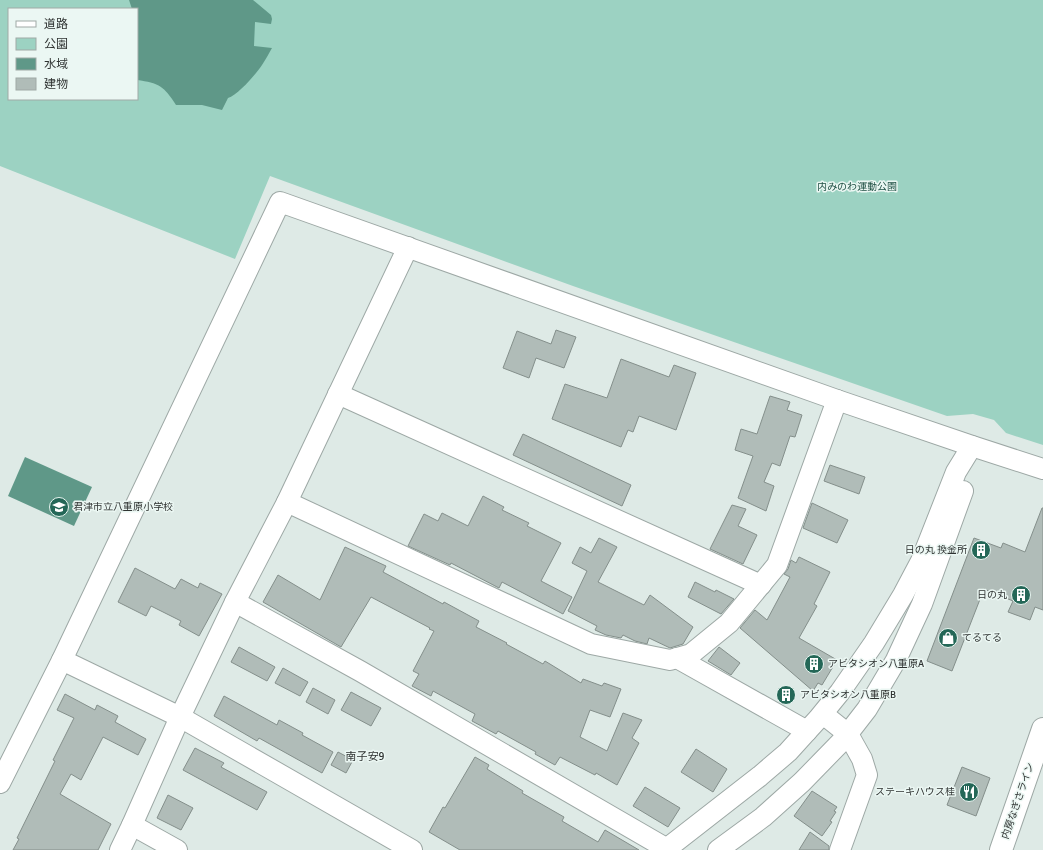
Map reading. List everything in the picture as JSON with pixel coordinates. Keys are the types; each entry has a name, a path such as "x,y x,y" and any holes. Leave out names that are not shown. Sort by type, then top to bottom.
{"highway":[{"name":"内房なぎさライン","path":"1001,850 1043,729"}],"street":[{"path":"0,783 62,660 280,202 837,400 1043,469"},
{"path":"120,850 180,717 235,602 287,502 408,247"},
{"path":"338,394 761,585"},
{"path":"287,502 591,644 670,660 691,654 729,623 777,564 837,400"},
{"path":"235,602 367,674 667,849 760,776 788,752 840,692 874,643 903,595 921,561 956,472 972,446"},
{"path":"718,850 763,817 802,782 848,734 866,709 896,660 922,604 968,476 972,446"},
{"path":"677,658 807,731"},
{"path":"62,660 180,717 412,850"},
{"path":"822,714 848,734 862,759 867,775 840,850"},
{"path":"132,826 177,850"}],"green space":[{"name":"内みのわ運動公園","path":"0,0 1043,0 1043,445 1006,433 994,420 973,414 947,416 573,286 270,176 235,259 0,166"}],"water":[{"path":"129,0 253,0 271,15 272,19 271,24 255,22 254,46 272,48 256,74 242,89 228,98 222,110 202,105 176,105 160,86 151,82 138,80 138,8 132,8"},
{"path":"25,457 92,487 74,526 8,496"}],"building":[{"path":"556,330 576,337 564,368 536,358 529,378 503,368 517,331 551,344"},
{"path":"621,359 669,377 674,365 696,373 676,430 639,416 633,432 628,430 621,447 552,419 565,384 607,398"},
{"path":"770,396 790,402 787,410 802,415 795,437 790,436 780,466 772,463 764,482 774,486 766,511 738,498 753,456 735,450 741,429 757,434"},
{"path":"523,434 631,485 622,506 513,455"},
{"path":"830,465 865,477 859,494 824,481"},
{"path":"483,496 504,507 502,510 529,523 527,526 561,543 541,581 572,597 563,614 502,582 499,588 451,563 450,565 408,546 424,514 438,521 442,513 468,526"},
{"path":"812,503 848,520 837,543 803,528"},
{"path":"732,505 746,509 738,526 757,535 743,564 710,549"},
{"name":"日の丸","path":"1042,508 1043,610 1035,607 1030,620 1008,612 1013,601 984,589 952,671 927,661 974,538 1001,548 1003,543 1025,552"},
{"path":"599,538 617,547 598,582 644,605 650,595 693,627 683,644 670,648 649,638 647,644 635,641 623,635 621,638 606,635 595,630 597,626 568,611 587,571 572,563 580,547 591,553"},
{"path":"345,547 386,566 383,572 443,604 444,602 479,621 476,627 543,664 545,661 581,683 583,679 602,686 604,683 621,689 610,717 590,710 580,737 607,751 623,713 642,720 632,738 639,743 617,785 596,773 595,775 560,757 555,765 535,754 536,752 498,731 496,734 472,721 475,714 433,691 431,696 412,686 419,674 413,671 434,631 371,597 341,647 263,602 278,575 320,600"},
{"path":"799,557 830,572 814,604 817,606 799,638 837,660 822,685 818,683 813,691 740,628 755,610 767,620 790,577 784,574 788,569 791,560 796,563"},
{"path":"135,568 175,589 181,579 198,588 200,583 222,594 199,636 179,625 181,621 151,606 146,616 118,602"},
{"path":"695,582 734,599 721,614 688,597"},
{"path":"239,647 275,667 267,681 231,662"},
{"path":"719,647 740,663 731,675 708,661"},
{"path":"283,668 308,682 300,696 275,683"},
{"path":"313,688 335,700 328,714 306,702"},
{"path":"351,692 381,708 371,726 341,710"},
{"path":"65,694 95,710 97,705 118,716 115,722 146,739 138,755 103,737 81,780 71,774 60,794 111,824 98,850 13,850 19,839 17,838 55,761 53,760 74,718 57,710"},
{"path":"224,696 277,725 279,720 333,752 322,773 259,738 257,741 214,716"},
{"path":"195,748 224,763 221,767 267,792 257,810 183,770"},
{"path":"696,749 727,769 713,792 681,772"},
{"path":"338,752 353,760 346,773 331,765"},
{"path":"475,757 489,765 487,769 523,791 522,793 564,817 562,821 598,842 605,830 639,850 460,850 429,832"},
{"name":"ステーキハウス桂","path":"962,767 990,778 976,816 947,805"},
{"path":"645,787 680,808 668,827 633,806"},
{"path":"812,791 837,807 834,811 836,812 830,821 832,822 822,836 794,816"},
{"path":"168,795 193,808 181,830 157,818"},
{"path":"810,832 829,846 829,850 799,850"}],"place":[{"name":"君津市立八重原小学校","path":"59,507"},
{"name":"日の丸 換金所","path":"981,550"},
{"name":"日の丸","path":"1021,595"},
{"name":"てるてる","path":"948,638"},
{"name":"アビタシオン八重原A","path":"814,664"},
{"name":"アビタシオン八重原B","path":"786,695"},
{"name":"ステーキハウス桂","path":"969,792"}],"district":[{"name":"南子安9","path":"365,756"}]}
